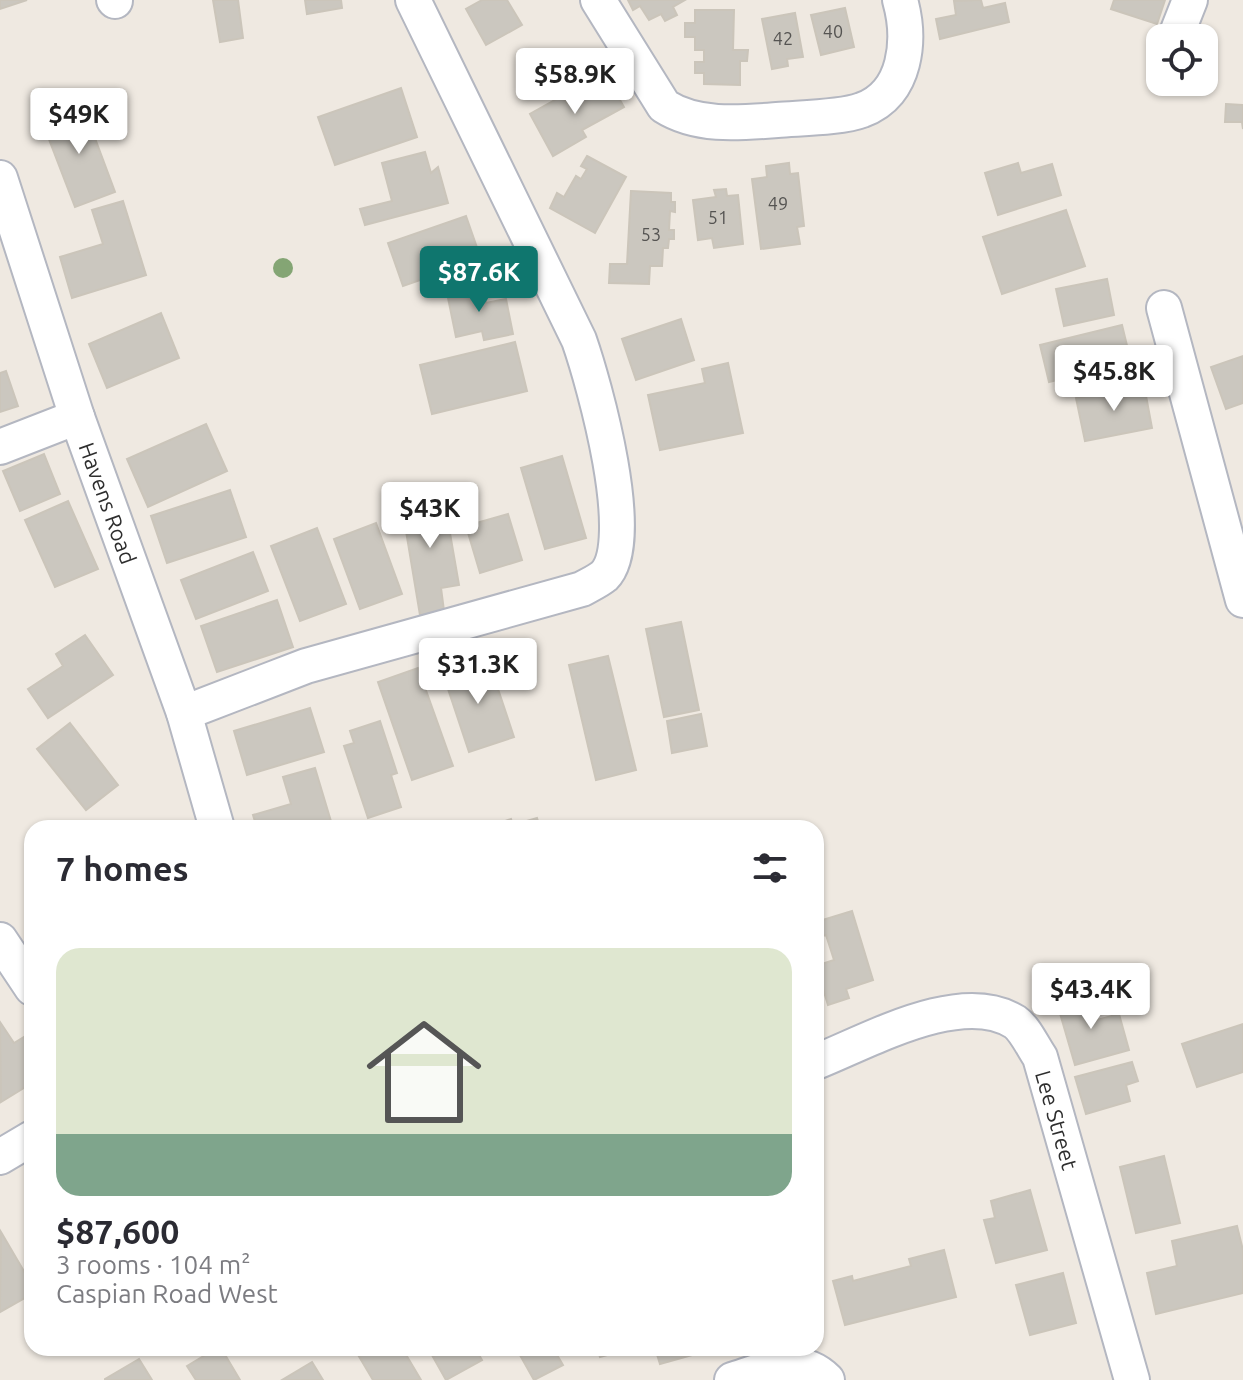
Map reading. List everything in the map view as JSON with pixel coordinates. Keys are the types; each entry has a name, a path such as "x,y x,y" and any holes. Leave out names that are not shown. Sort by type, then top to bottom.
{"street":[{"path":"184,713 306,666 582,589 605,575 617,546 617,501 595,385 579,340 413,0"},
{"path":"598,0 664,106 678,115 733,123 863,110 890,89 905,63 905,17 900,0"},
{"path":"1181,24 1190,0"},
{"name":"Havens Road","path":"0,178 77,417 184,713 215,820"},
{"path":"1164,308 1243,600"},
{"path":"0,447 77,417"},
{"path":"0,940 24,976"},
{"name":"Lee Street","path":"824,1059 958,1010 991,1012 1018,1023 1040,1057 1132,1380"},
{"path":"0,1157 24,1143"},
{"path":"743,1367 788,1363 813,1369 827,1380"}],"building":[{"path":"0,0 27,0 0,9"},
{"path":"213,0 238,0 243,38 220,42"},
{"path":"305,0 341,0 342,8 307,14"},
{"path":"482,0 507,0 522,25 486,45 466,9"},
{"path":"628,0 685,0 673,7 677,15 665,21 661,14 649,20 640,6 633,10"},
{"path":"981,0 983,8 1005,3 1009,22 940,39 936,19 956,15 954,1"},
{"path":"1114,0 1165,0 1157,24 1111,9"},
{"path":"845,8 854,47 821,55 811,15"},
{"path":"695,10 734,10 733,50 748,50 747,61 740,61 740,85 704,84 704,73 695,73 695,62 704,62 704,50 695,50 695,37 685,37 685,23 695,23"},
{"path":"795,13 803,57 787,59 788,66 772,69 762,19"},
{"path":"608,79 624,107 582,130 586,137 553,156 530,114 562,96 567,103"},
{"path":"401,88 417,137 335,165 318,117"},
{"path":"1226,104 1243,105 1243,129 1242,122 1225,122"},
{"path":"83,106 115,192 75,207 42,121"},
{"path":"425,152 431,173 438,167 448,203 365,225 360,209 392,201 382,163"},
{"path":"587,156 626,177 595,233 550,208 557,193 564,197 576,176 581,179 587,169 581,166"},
{"path":"789,163 790,174 798,173 804,226 797,227 800,244 761,249 752,179 767,177 766,166"},
{"path":"1018,163 1021,173 1052,164 1061,195 998,215 985,173"},
{"path":"726,189 727,196 738,195 743,244 714,248 712,238 698,240 693,200 716,197 714,190"},
{"path":"631,191 671,193 671,202 675,202 675,212 670,211 669,230 674,230 674,239 669,239 668,248 663,248 662,266 650,266 649,284 609,283 610,264 627,264"},
{"path":"123,201 146,275 72,298 60,257 103,244 92,210"},
{"path":"1066,210 1085,266 1002,294 983,237"},
{"path":"466,216 481,259 403,286 388,243"},
{"path":"1107,279 1114,315 1064,326 1056,289"},
{"path":"483,285 486,303 506,299 513,334 484,340 482,331 456,337 447,293"},
{"path":"161,313 179,358 107,388 89,344"},
{"path":"681,319 694,360 636,380 622,339"},
{"path":"1122,325 1131,362 1049,382 1040,345"},
{"path":"515,342 527,391 432,414 420,365"},
{"path":"1243,356 1243,403 1226,409 1211,367"},
{"path":"728,363 743,433 660,450 648,395 705,383 702,369"},
{"path":"6,371 18,406 0,412 0,373"},
{"path":"1144,385 1152,428 1085,441 1076,398"},
{"path":"206,424 227,471 148,507 127,459"},
{"path":"44,454 60,494 20,511 3,471"},
{"path":"562,456 586,538 545,549 521,468"},
{"path":"230,490 246,537 167,563 151,516"},
{"path":"443,493 459,585 441,588 444,611 420,615 401,501"},
{"path":"68,501 98,569 55,587 25,520"},
{"path":"508,514 522,560 480,573 466,526"},
{"path":"376,523 402,594 360,609 334,539"},
{"path":"317,528 346,604 300,621 271,546"},
{"path":"253,552 268,591 196,619 181,580"},
{"path":"277,600 293,647 217,672 201,626"},
{"path":"681,622 699,710 664,717 646,629"},
{"path":"85,635 113,675 48,718 28,689 63,666 56,654"},
{"path":"608,656 636,770 596,780 569,665"},
{"path":"488,659 514,737 469,752 443,674"},
{"path":"418,668 453,766 412,780 378,682"},
{"path":"310,708 324,752 247,775 234,731"},
{"path":"701,714 707,746 672,753 667,721"},
{"path":"380,721 397,773 391,775 401,807 368,818 344,746 354,743 350,731"},
{"path":"70,723 118,785 86,810 37,749"},
{"path":"315,768 331,820 255,820 253,815 291,804 283,777"},
{"path":"852,911 873,980 846,989 849,998 828,1005 824,992 824,963 834,960 824,936 824,920"},
{"path":"1089,994 1097,1020 1119,1014 1129,1050 1075,1065 1057,1003"},
{"path":"0,1022 14,1043 24,1037 24,1088 1,1102"},
{"path":"1243,1024 1243,1072 1197,1087 1182,1044"},
{"path":"1132,1062 1138,1081 1126,1085 1130,1101 1086,1114 1075,1077"},
{"path":"1164,1156 1180,1223 1136,1233 1120,1167"},
{"path":"1030,1190 1047,1250 996,1263 984,1220 995,1218 991,1201"},
{"path":"1237,1226 1243,1250 1243,1293 1156,1314 1147,1273 1177,1266 1172,1241"},
{"path":"1,1232 24,1271 24,1298 0,1312"},
{"path":"944,1250 956,1297 845,1325 833,1281 852,1276 853,1281 911,1266 909,1259"},
{"path":"1063,1273 1076,1323 1030,1335 1016,1285"},
{"path":"204,1356 226,1356 240,1380 196,1380 187,1366"},
{"path":"359,1356 407,1356 421,1380 373,1380"},
{"path":"432,1356 480,1356 482,1360 446,1380"},
{"path":"520,1356 558,1356 563,1365 534,1380"},
{"path":"658,1356 688,1356 660,1364"},
{"path":"139,1359 152,1380 105,1380 105,1379"},
{"path":"312,1362 323,1380 282,1380"}]}
